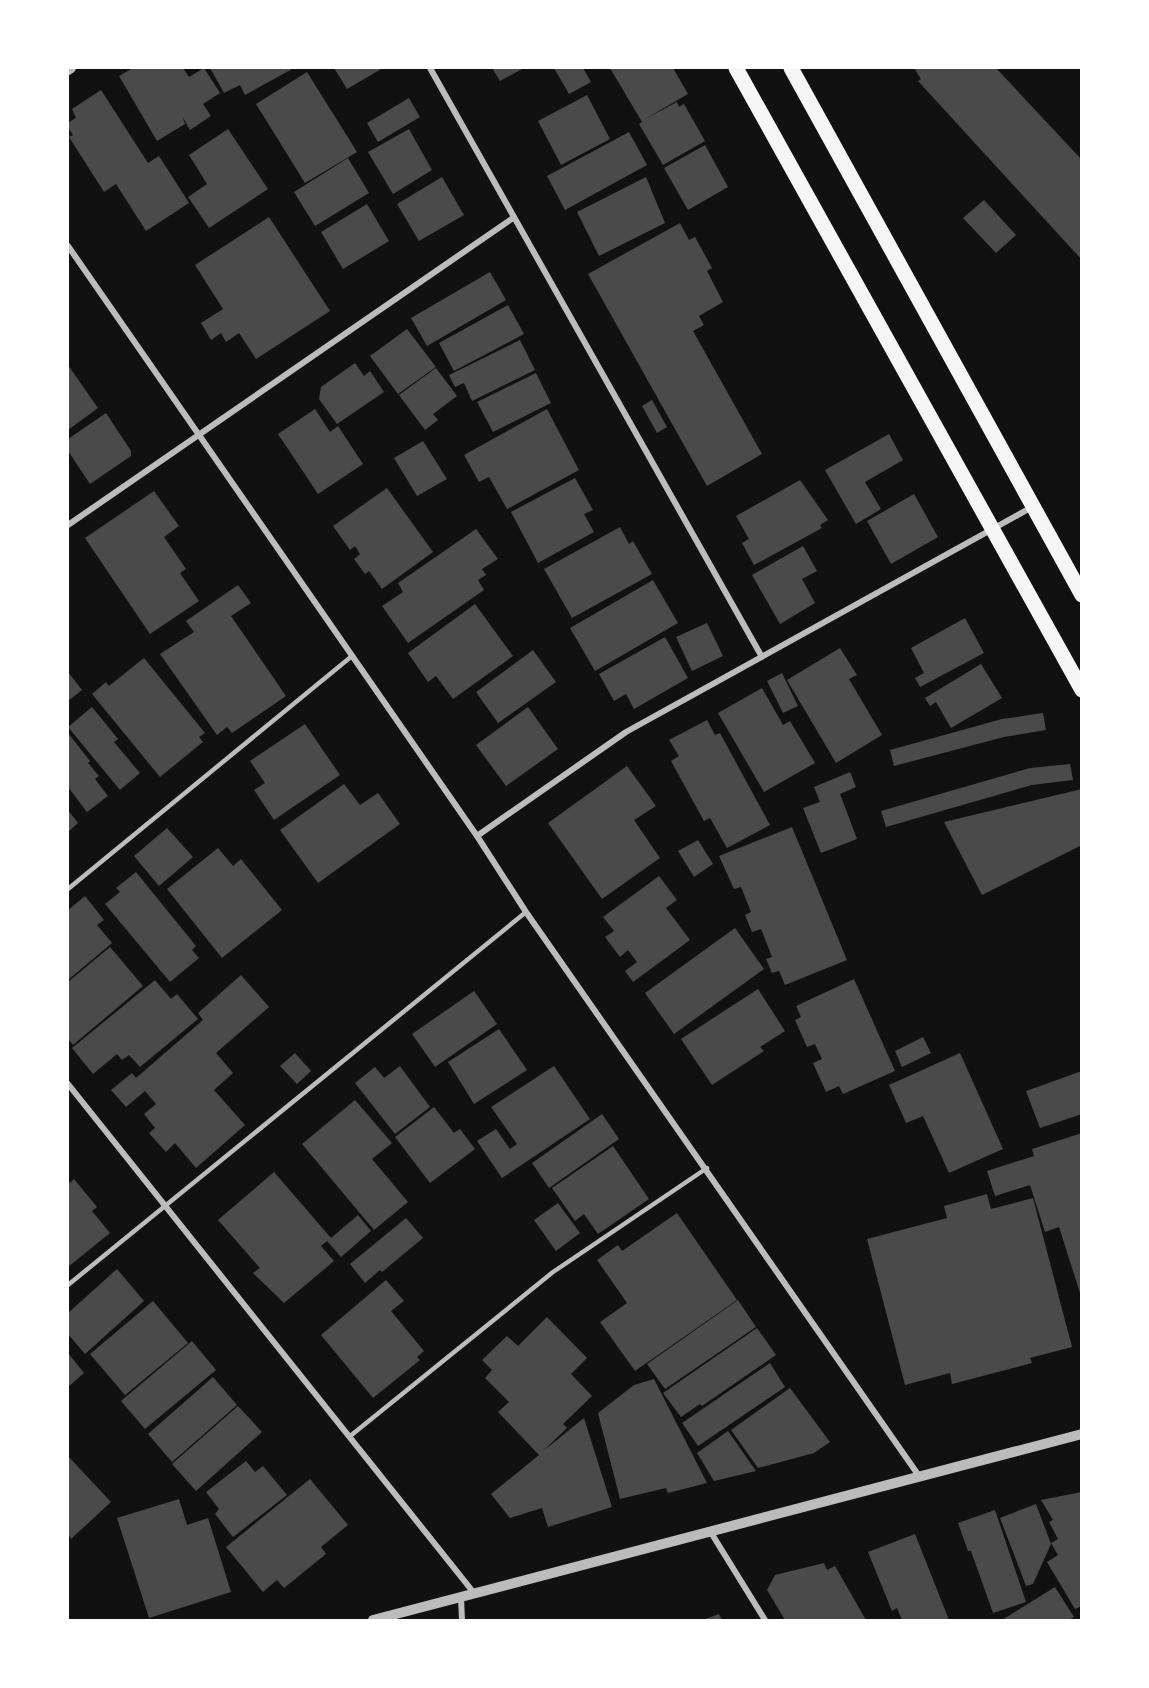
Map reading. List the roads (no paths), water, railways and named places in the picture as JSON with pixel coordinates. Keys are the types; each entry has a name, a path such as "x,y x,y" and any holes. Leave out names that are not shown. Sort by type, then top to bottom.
{"main road":[{"path":"736,68 1082,690"},
{"path":"791,68 1035,506 1082,595"}],"street":[{"path":"430,68 762,657"},
{"path":"68,525 513,218"},
{"path":"68,246 477,836 526,912 707,1168 919,1476"},
{"path":"477,836 626,732 1035,506"},
{"path":"68,1084 349,1437 445,1553 474,1593"},
{"path":"373,1620 1082,1434"},
{"path":"710,1531 765,1620"},
{"path":"461,1597 462,1620"}],"lane":[{"path":"68,889 352,656"},
{"path":"68,1285 526,912"},
{"path":"349,1437 554,1272 707,1168"}]}
